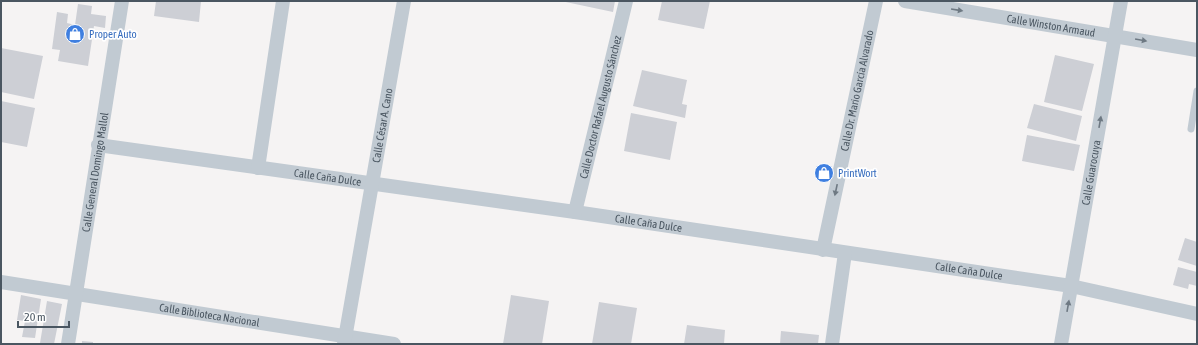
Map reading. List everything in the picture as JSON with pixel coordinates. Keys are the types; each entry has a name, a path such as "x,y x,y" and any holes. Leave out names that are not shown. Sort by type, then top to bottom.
{"street":[{"name":"Calle General Domingo Mallol","path":"68,344 74,294 122,1"},
{"path":"258,168 283,1"},
{"name":"Calle César A. Cano","path":"344,340 404,1"},
{"name":"Calle Doctor Rafael Augusto Sánchez","path":"575,212 626,1"},
{"name":"Calle Dr. Mario García Alvarado","path":"823,250 876,1"},
{"name":"Calle Winston Armaud","path":"905,1 1197,50"},
{"name":"Calle Guarocuya","path":"1061,344 1121,1"},
{"name":"Calle Caña Dulce","path":"98,145 575,212 1071,286 1197,314"},
{"path":"832,344 845,253"},
{"name":"Calle Biblioteca Nacional","path":"1,282 344,340 394,344"}],"lane":[{"path":"1191,129 1197,91"}],"building":[{"path":"156,1 201,1 199,22 154,16"},
{"path":"561,1 615,1 613,12"},
{"path":"662,1 710,1 704,29 658,20"},
{"path":"78,4 92,6 91,14 106,16 105,28 94,26 88,66 58,61 60,50 52,49 57,12 68,14 67,23 75,25"},
{"path":"1,48 43,56 34,99 1,92"},
{"path":"1055,55 1094,64 1082,111 1044,102"},
{"path":"642,70 687,80 682,104 687,105 685,118 633,106"},
{"path":"1,101 35,108 27,147 1,142"},
{"path":"1034,104 1082,116 1076,141 1027,128"},
{"path":"631,113 677,122 670,160 624,151"},
{"path":"1027,135 1080,145 1074,171 1022,161"},
{"path":"1185,238 1197,242 1197,266 1178,260"},
{"path":"1178,267 1197,272 1197,286 1189,284 1188,289 1173,285"},
{"path":"21,295 41,299 35,338 22,337 25,321 17,320"},
{"path":"511,295 549,301 542,344 503,344"},
{"path":"47,301 62,304 54,344 40,343"},
{"path":"599,302 637,308 631,344 592,344"},
{"path":"687,325 725,330 724,344 684,344"},
{"path":"781,331 819,335 818,344 780,344"},
{"path":"82,341 93,342 93,344 82,344"}],"place":[{"name":"Proper Auto","path":"75,34"},
{"name":"PrintWort","path":"824,173"}]}
